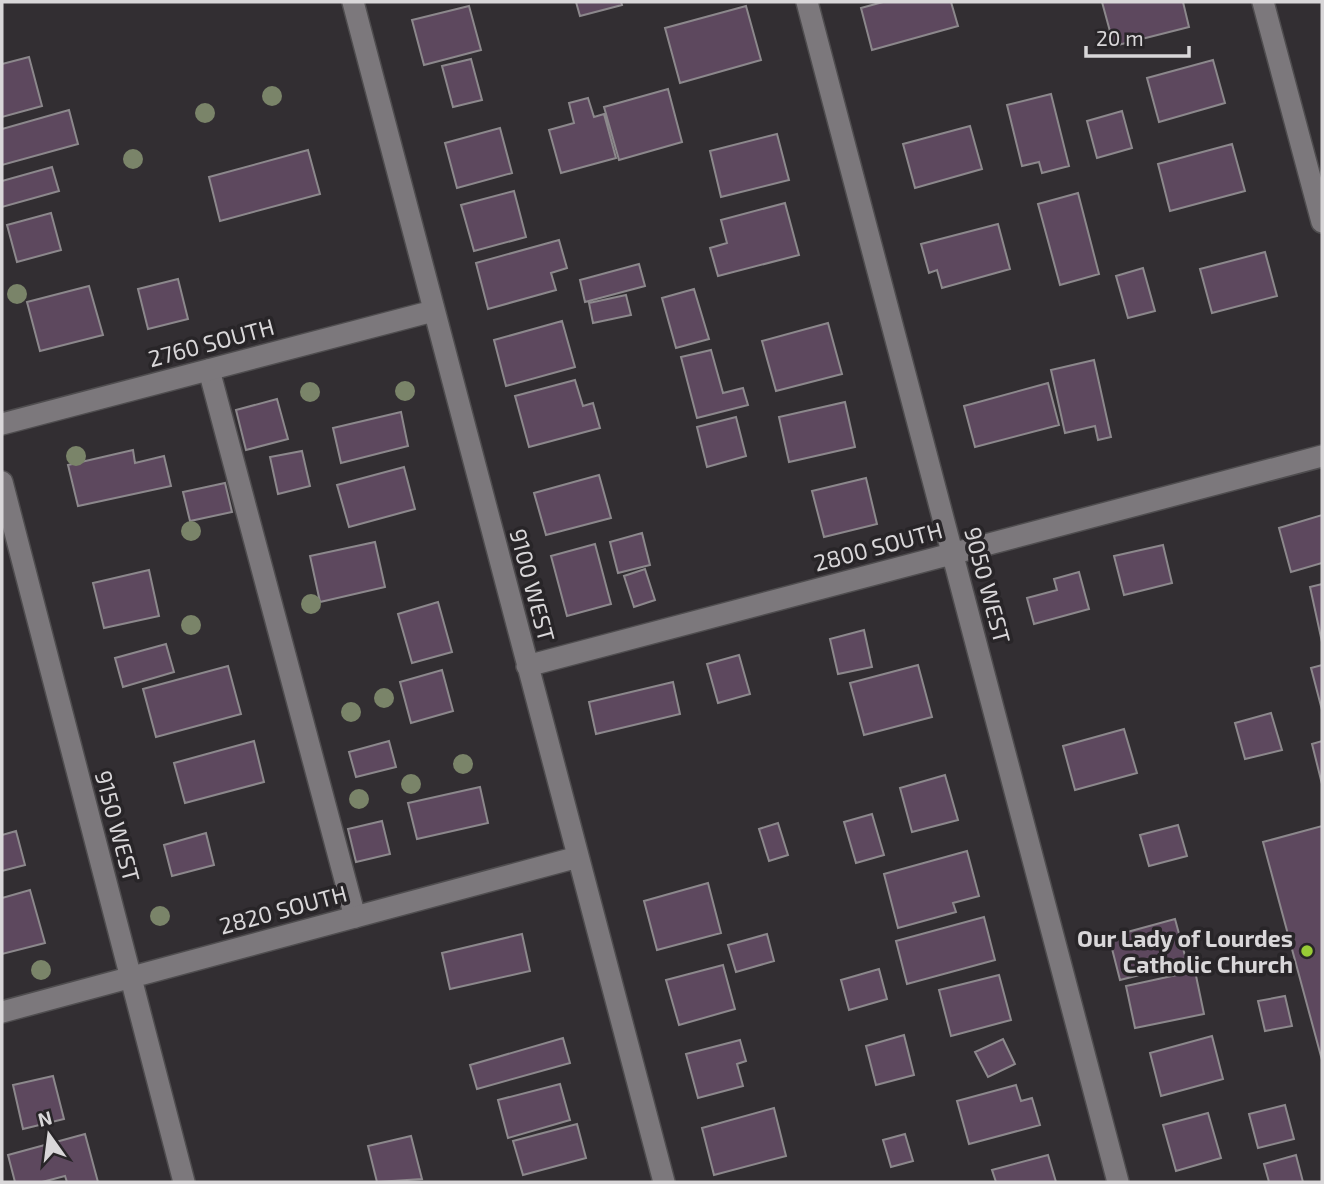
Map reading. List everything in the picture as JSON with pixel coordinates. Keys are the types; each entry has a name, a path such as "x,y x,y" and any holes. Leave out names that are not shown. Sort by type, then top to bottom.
{"street":[{"name":"9100 WEST","path":"352,2 664,1182"},
{"name":"9050 WEST","path":"807,2 1118,1182"},
{"path":"1264,2 1322,222"},
{"name":"2760 SOUTH","path":"2,424 433,311"},
{"path":"209,370 355,917"},
{"name":"2800 SOUTH","path":"527,666 1322,456"},
{"name":"9150 WEST","path":"2,482 184,1182"},
{"name":"2820 SOUTH","path":"2,1012 578,857"}],"building":[{"path":"576,2 621,2 622,5 580,16"},
{"path":"883,2 951,2 958,26 872,50 861,8"},
{"path":"1102,2 1183,2 1189,27 1114,46"},
{"path":"469,6 481,50 424,65 412,20"},
{"path":"746,6 761,60 680,83 665,28"},
{"path":"29,57 42,106 2,117 2,64"},
{"path":"471,59 482,100 453,107 442,66"},
{"path":"1213,60 1225,103 1159,122 1147,78"},
{"path":"668,89 682,142 619,160 604,107"},
{"path":"1051,94 1069,166 1042,173 1039,162 1022,166 1007,105"},
{"path":"588,98 594,117 604,114 616,158 561,173 549,130 574,123 569,103"},
{"path":"69,110 78,144 2,165 2,129"},
{"path":"1122,111 1132,148 1097,158 1087,121"},
{"path":"970,126 982,169 915,188 903,144"},
{"path":"500,128 512,173 457,188 445,143"},
{"path":"777,134 789,180 721,197 710,151"},
{"path":"1232,144 1245,191 1170,211 1158,164"},
{"path":"308,150 320,194 220,221 209,177"},
{"path":"52,167 59,191 2,207 2,181"},
{"path":"514,191 526,237 474,251 461,205"},
{"path":"1078,193 1099,274 1060,285 1038,204"},
{"path":"785,203 799,255 718,276 710,248 727,243 721,220"},
{"path":"51,213 61,250 17,262 7,225"},
{"path":"998,224 1010,269 942,288 937,270 929,273 921,244"},
{"path":"559,240 567,268 551,273 556,290 488,309 476,263"},
{"path":"1265,252 1277,296 1212,313 1200,269"},
{"path":"639,264 645,286 585,302 580,280"},
{"path":"1143,268 1155,311 1128,318 1116,276"},
{"path":"178,279 188,319 148,329 138,289"},
{"path":"89,286 103,335 40,351 27,302"},
{"path":"694,289 709,339 676,348 662,298"},
{"path":"626,295 631,315 593,323 589,303"},
{"path":"562,321 575,367 506,386 494,340"},
{"path":"828,323 842,374 776,391 762,341"},
{"path":"711,350 723,393 743,388 748,405 697,418 681,357"},
{"path":"1094,360 1111,437 1098,440 1095,426 1065,433 1051,370"},
{"path":"575,380 583,406 593,403 600,428 529,447 515,396"},
{"path":"1048,383 1059,425 975,447 964,406"},
{"path":"277,399 288,439 246,450 236,410"},
{"path":"845,402 855,447 789,462 779,417"},
{"path":"401,412 408,446 341,463 333,428"},
{"path":"736,417 746,456 707,467 697,427"},
{"path":"133,450 135,463 164,456 171,486 78,506 68,465"},
{"path":"302,451 310,486 278,494 270,457"},
{"path":"404,467 415,509 349,527 337,485"},
{"path":"599,475 611,518 546,535 534,493"},
{"path":"866,478 877,524 824,537 812,491"},
{"path":"225,483 232,512 190,521 183,492"},
{"path":"1322,515 1322,563 1291,572 1279,528"},
{"path":"642,533 650,565 618,573 610,542"},
{"path":"375,542 385,587 320,602 310,556"},
{"path":"595,544 611,604 567,616 551,556"},
{"path":"1163,545 1172,583 1124,595 1114,556"},
{"path":"645,569 655,600 634,607 624,576"},
{"path":"149,570 159,616 104,628 93,583"},
{"path":"1079,572 1089,609 1034,624 1027,598 1057,590 1054,579"},
{"path":"1322,584 1322,642 1310,587"},
{"path":"438,602 452,652 412,663 398,614"},
{"path":"864,630 872,667 838,674 830,639"},
{"path":"166,644 174,672 123,687 115,658"},
{"path":"739,655 750,694 718,703 707,664"},
{"path":"918,665 932,717 864,735 850,683"},
{"path":"1322,665 1322,710 1311,668"},
{"path":"228,666 241,714 156,737 143,689"},
{"path":"442,670 453,711 411,723 400,682"},
{"path":"673,682 680,714 596,734 589,702"},
{"path":"1271,713 1282,750 1245,759 1235,723"},
{"path":"1124,729 1137,773 1075,790 1063,746"},
{"path":"254,741 264,782 185,803 174,763"},
{"path":"389,741 396,767 356,777 349,752"},
{"path":"1322,741 1322,784 1312,744"},
{"path":"945,775 958,820 912,832 900,788"},
{"path":"480,787 488,823 417,839 408,803"},
{"path":"872,814 884,855 856,863 844,822"},
{"path":"382,821 390,854 356,862 348,829"},
{"path":"778,823 788,855 769,861 759,829"},
{"path":"1178,825 1187,856 1149,866 1140,835"},
{"name":"Our Lady of Lourdes Catholic Church","path":"1322,826 1322,1060 1263,842"},
{"path":"16,831 25,865 2,871 2,835"},
{"path":"206,833 214,865 172,876 164,845"},
{"path":"967,851 979,896 953,903 956,912 898,928 884,874"},
{"path":"708,883 721,933 657,950 644,901"},
{"path":"30,890 45,943 2,954 2,898"},
{"path":"984,917 995,960 907,984 896,941"},
{"path":"1175,919 1187,963 1120,980 1109,937"},
{"path":"522,934 530,971 450,989 442,953"},
{"path":"767,934 774,961 736,972 728,945"},
{"path":"723,965 735,1009 679,1025 666,980"},
{"path":"879,969 887,999 849,1010 841,980"},
{"path":"1195,971 1204,1014 1135,1028 1126,986"},
{"path":"999,975 1011,1020 951,1036 939,990"},
{"path":"1285,996 1292,1026 1265,1031 1258,1001"},
{"path":"904,1035 914,1075 876,1085 866,1046"},
{"path":"1212,1036 1223,1079 1161,1096 1150,1053"},
{"path":"563,1038 570,1063 477,1089 470,1065"},
{"path":"1003,1039 1015,1064 988,1077 975,1052"},
{"path":"740,1040 746,1061 737,1064 743,1086 698,1098 686,1054"},
{"path":"53,1076 64,1119 23,1129 13,1085"},
{"path":"560,1084 570,1120 508,1138 498,1100"},
{"path":"1016,1085 1021,1101 1032,1098 1040,1125 969,1144 957,1101"},
{"path":"1285,1105 1294,1139 1258,1148 1249,1114"},
{"path":"774,1108 786,1156 714,1175 702,1128"},
{"path":"1208,1113 1221,1158 1176,1171 1163,1125"},
{"path":"577,1124 586,1158 523,1175 513,1141"},
{"path":"85,1134 98,1182 67,1182 65,1176 42,1182 15,1182 8,1155"},
{"path":"905,1134 913,1161 891,1167 883,1140"},
{"path":"411,1136 422,1179 377,1182 368,1146"},
{"path":"1048,1155 1056,1182 996,1182 992,1170"},
{"path":"1296,1155 1303,1182 1269,1182 1264,1164"}],"place":[{"name":"Our Lady of Lourdes Catholic Church","path":"1307,951"}]}
